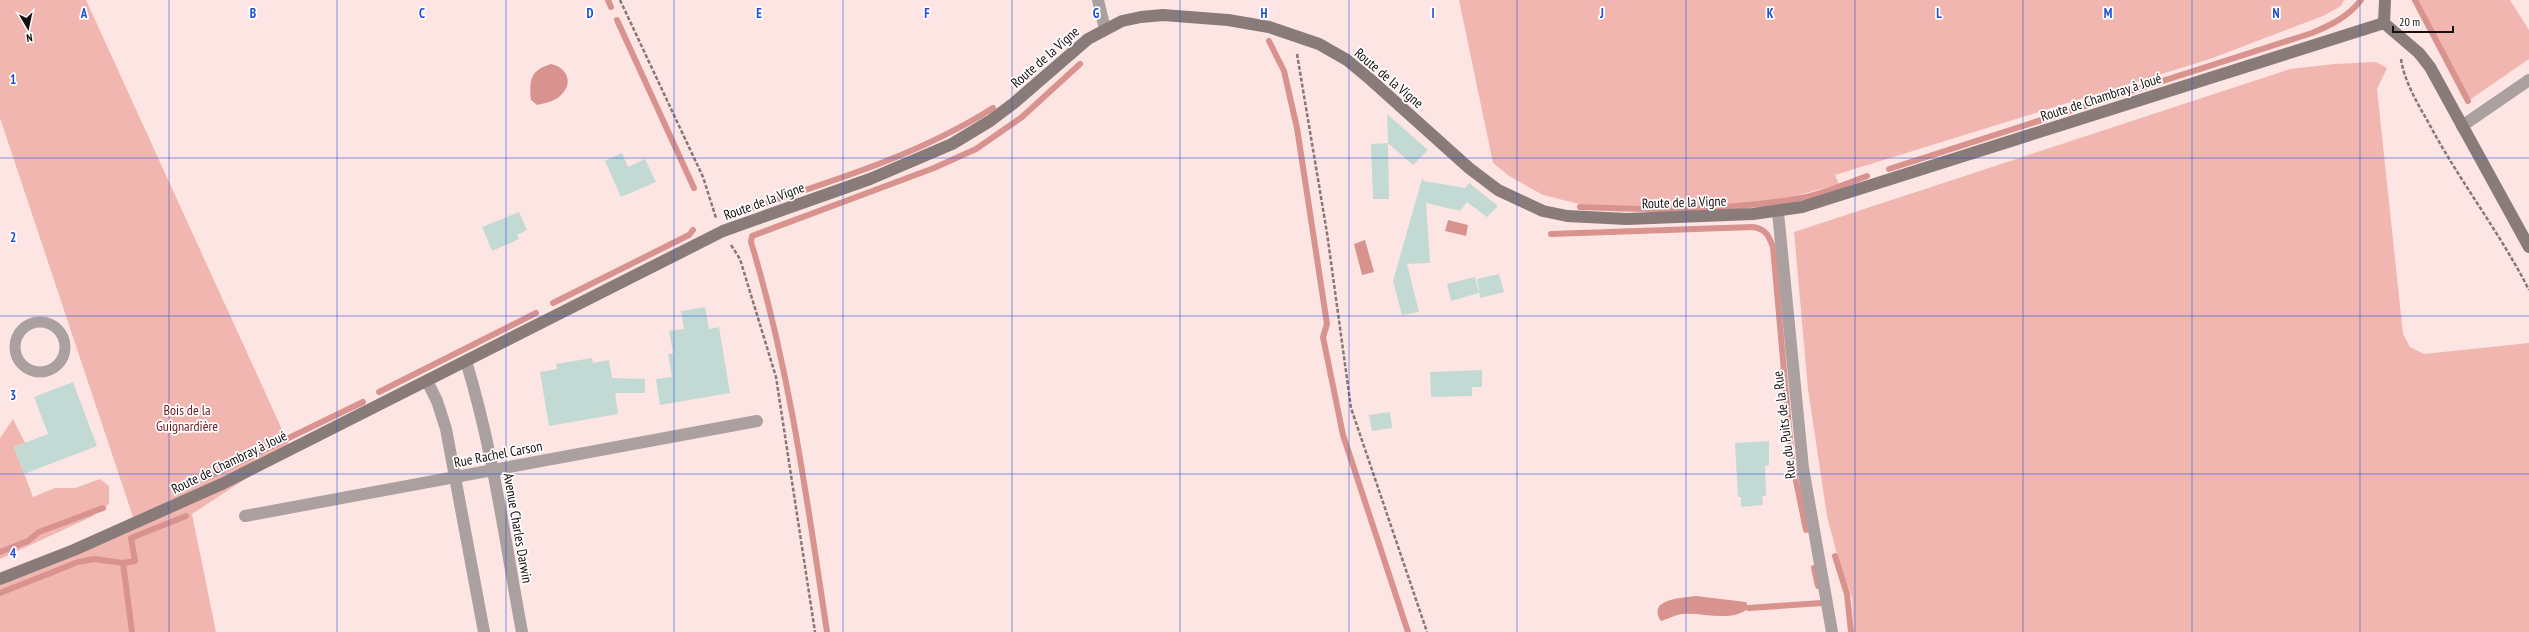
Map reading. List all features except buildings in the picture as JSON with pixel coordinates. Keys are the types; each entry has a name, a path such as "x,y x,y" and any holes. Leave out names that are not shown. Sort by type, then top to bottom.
{"street":[{"path":"1098,0 1105,29"},
{"path":"2385,0 2384,23 2419,53 2430,67 2529,247"},
{"name":"Route de la Vigne","path":"466,360 723,231 876,177 952,144 990,121 1070,53 1105,29 1135,18 1163,15 1228,20 1293,34 1319,44 1347,60 1469,168 1498,190 1543,211 1567,216 1621,219 1778,212 1828,200"},
{"name":"Route de Chambray à Joué","path":"1828,200 2384,23"},
{"path":"2462,126 2529,80"},
{"name":"Rue du Puits de la Rue","path":"1778,212 1804,468 1832,632"},
{"name":"Route de Chambray à Joué","path":"0,579 74,550 224,483 466,360"},
{"name":"Avenue Charles Darwin","path":"466,360 476,392 493,470 522,632"},
{"path":"427,381 438,401 446,428 484,632"},
{"name":"Rue Rachel Carson","path":"245,516 757,422"}],"lane":[{"path":"41,321 54,326 65,341 65,350 61,362 47,371 29,370 17,358 14,348 16,337 22,328 31,322 41,321"}],"path":[{"path":"620,0 702,177 712,211 740,259 776,377 815,632"},
{"path":"1293,34 1327,233 1351,408 1427,632"},
{"path":"2400,36 2403,69 2417,103 2445,155 2479,205 2529,290"}],"green space":[{"name":"Bois de la Guignardière","path":"0,0 86,0 291,449 192,514 216,632 0,632 0,579 135,523 0,118"},
{"path":"1459,0 2344,0 2341,6 2323,16 2210,59 1835,175 1839,184 1784,199 1737,204 1621,206 1579,204 1543,195 1509,176 1493,163"},
{"path":"2415,0 2510,0 2529,30 2529,59 2468,101"},
{"path":"2376,62 2387,68 2377,89 2403,334 2410,347 2424,354 2529,343 2529,632 1854,632 1852,598 1839,562 1827,516 1808,389 1794,232 2290,69 2334,64"},
{"path":"13,419 25,443 14,447 33,497 55,488 75,488 100,479 109,486 109,504 91,517 0,559 0,438"}],"shaded area":[{"path":"551,64 561,68 567,76 568,80 566,89 557,98 537,105 531,100 531,81 535,72 544,66"},
{"path":"1448,220 1468,225 1466,236 1445,231"},
{"path":"1365,240 1374,272 1362,275 1354,244"},
{"path":"1696,596 1746,602 1749,608 1734,615 1717,616 1682,614 1661,621 1658,614 1658,608 1662,604 1675,599"}],"waterway":[{"path":"608,0 611,7"},
{"path":"1889,169 2312,33 2345,16 2361,0"},
{"path":"2415,0 2468,101"},
{"path":"617,20 694,188"},
{"path":"1269,41 1284,71 1297,128 1327,324 1323,337 1343,435 1408,632"},
{"path":"827,632 787,387 777,338 751,242 752,236 934,168 976,149 1022,117 1080,64"},
{"path":"748,209 874,166 904,154 964,125 993,108"},
{"path":"1580,207 1663,209 1718,207 1774,202 1809,196 1867,176"},
{"path":"1551,234 1753,227 1764,231 1773,247 1792,461 1806,530"},
{"path":"553,303 689,235 693,230"},
{"path":"379,392 536,313"},
{"path":"204,479 363,402"},
{"path":"0,552 28,541 39,532 103,508"},
{"path":"132,632 123,563 135,561 131,538 186,516"},
{"path":"1835,556 1847,594 1851,632"},
{"path":"0,593 78,562 94,559 123,563"},
{"path":"1814,568 1818,586"},
{"path":"1749,608 1822,603"}]}
